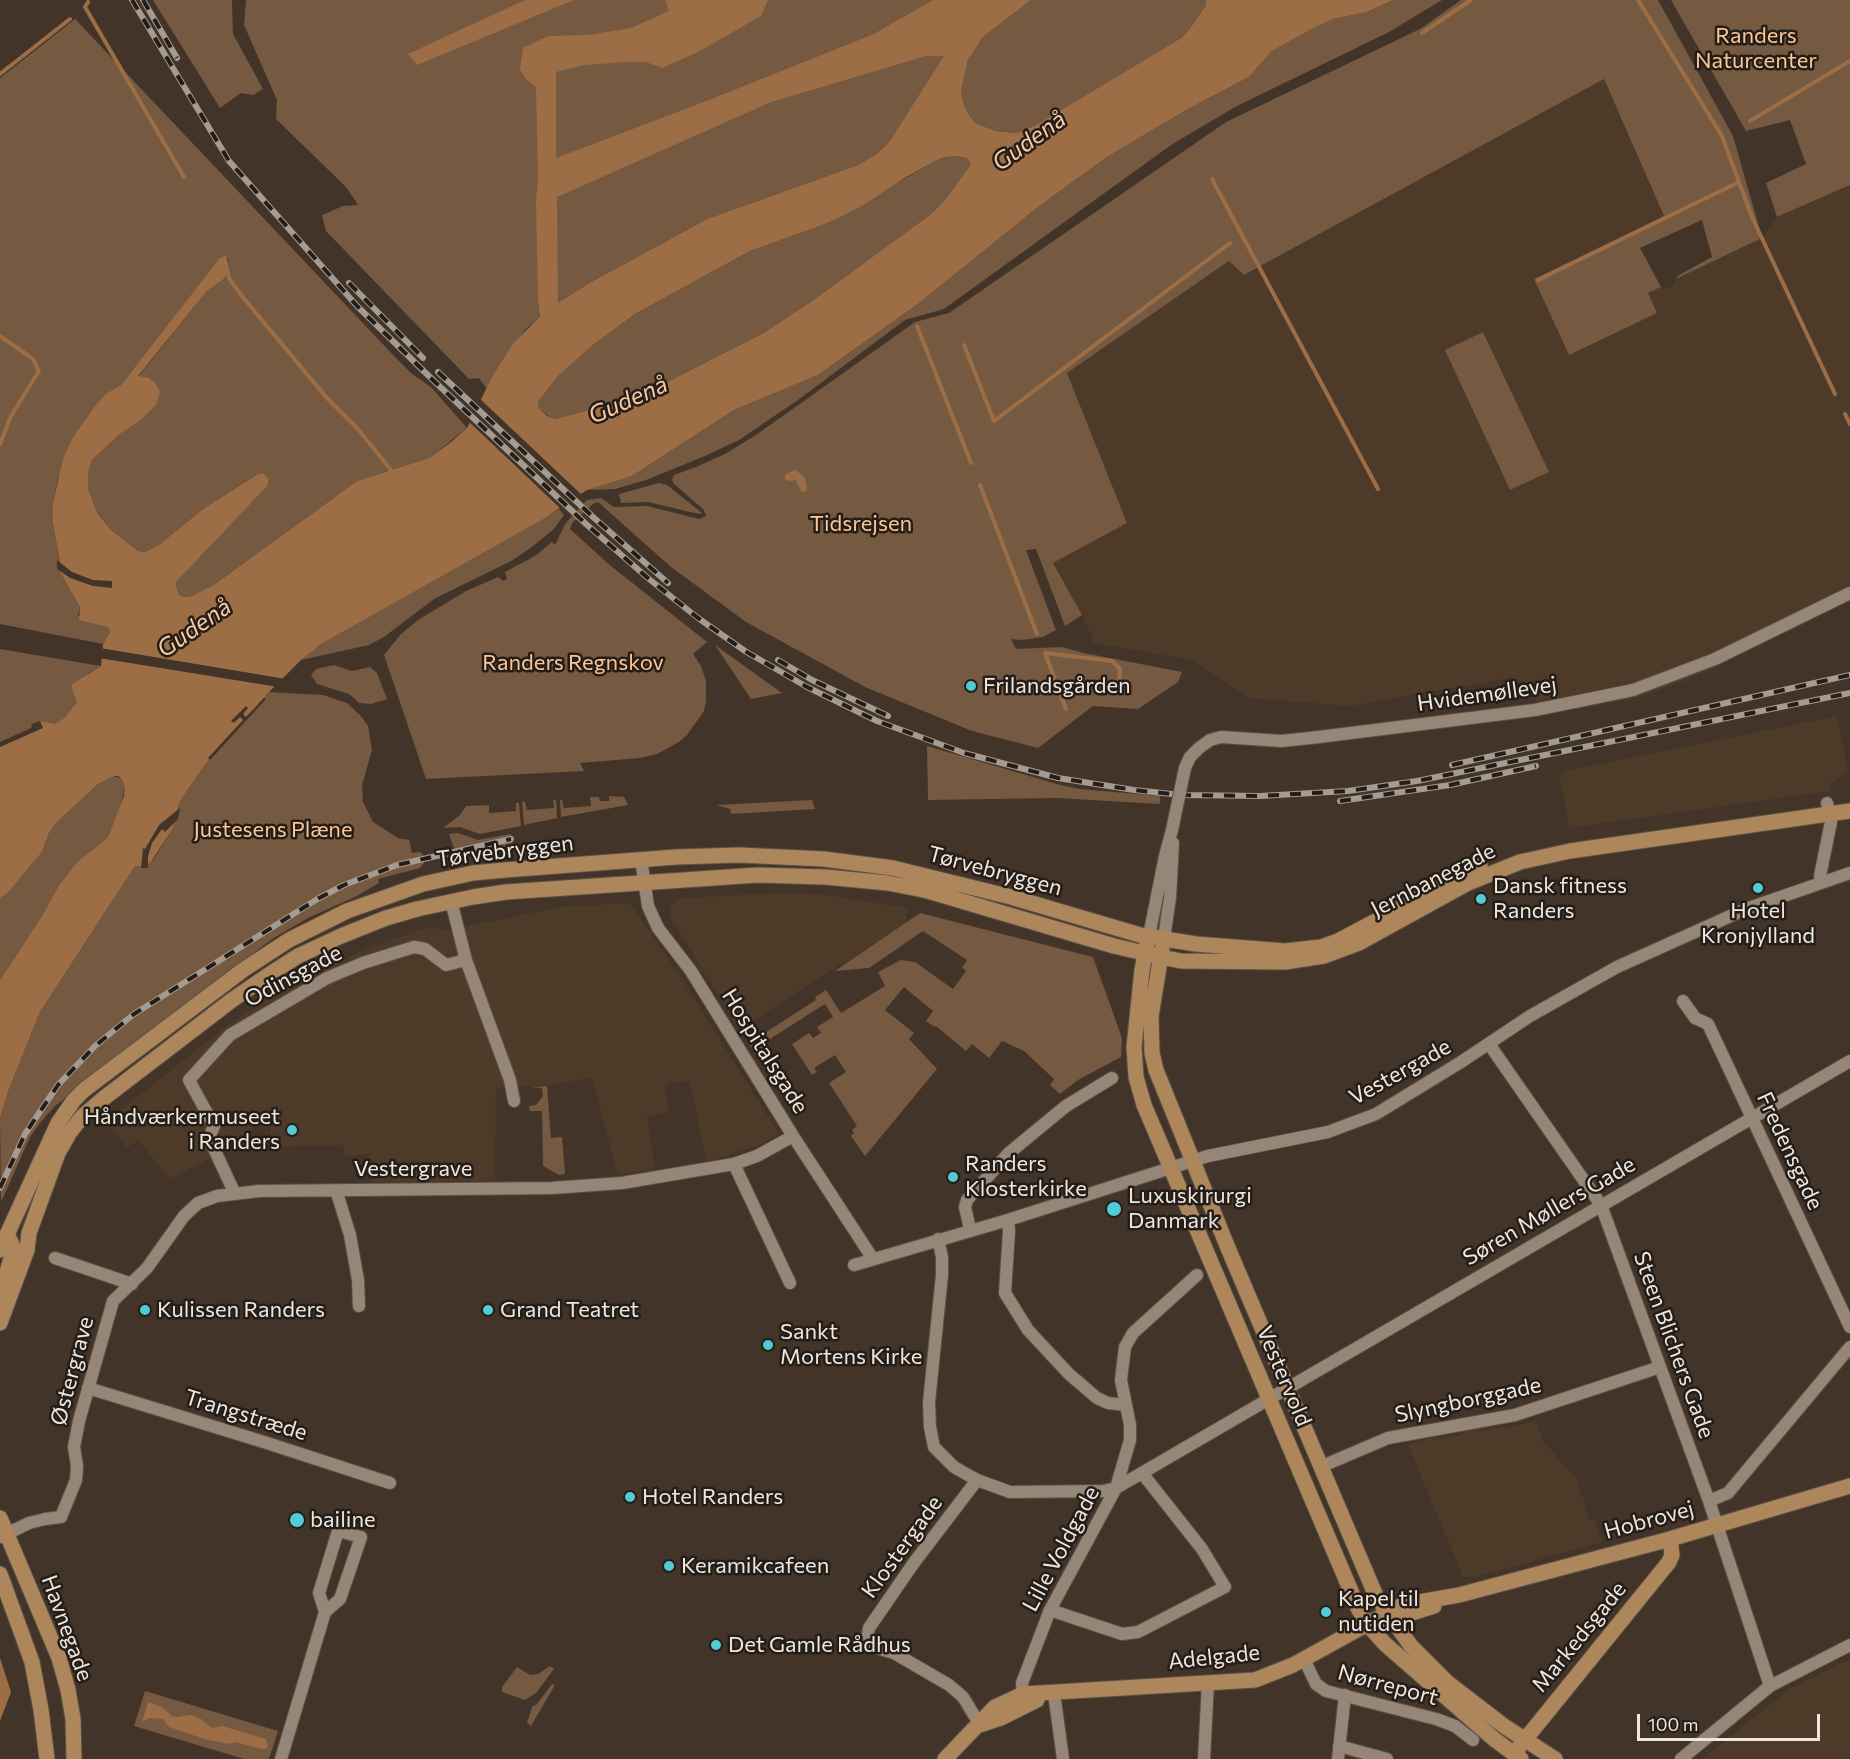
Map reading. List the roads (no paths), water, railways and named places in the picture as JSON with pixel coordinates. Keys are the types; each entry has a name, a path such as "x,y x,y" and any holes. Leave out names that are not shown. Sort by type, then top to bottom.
{"main road":[{"name":"Jernbanegade","path":"1144,954 1181,961 1258,963 1285,962 1324,956 1359,943 1468,883 1520,862 1570,851 1828,808 1850,800"},
{"name":"Jernbanegade","path":"1157,937 1196,944 1261,950 1285,951 1321,946 1354,933 1463,874 1540,846 1828,808 1850,811"},
{"name":"Tørvebryggen","path":"0,1296 10,1264 4,1242 50,1138 74,1100 84,1090 229,981 289,940 320,923 369,902 446,878 505,870 713,854 824,859 893,868 1011,897 1124,931 1157,937"},
{"name":"Tørvebryggen","path":"29,1233 58,1153 82,1117 104,1098 232,1000 298,956 386,918 451,901 506,892 644,882 758,875 825,877 888,883 928,891 1144,954"},
{"name":"Vestervold","path":"1157,937 1144,954 1135,1035 1136,1077 1144,1105 1351,1593 1368,1625 1385,1644 1514,1757"},
{"name":"Vestervold","path":"1157,937 1161,957 1151,1016 1152,1053 1164,1094 1376,1596 1411,1646 1448,1683 1525,1740 1555,1759"},
{"path":"0,1323 27,1250 29,1233 4,1242"},
{"name":"Hobrovej","path":"1368,1625 1389,1617 1431,1607 1459,1595 1670,1539 1850,1486"},
{"name":"Havnegade","path":"0,1518 3,1535 59,1658 73,1719 74,1759"},
{"name":"Markedsgade","path":"1514,1757 1525,1740 1669,1562 1672,1555 1670,1539"},
{"name":"Havnegade","path":"0,1574 32,1662 47,1759"},
{"name":"Adelgade","path":"1024,1700 1054,1693 1255,1680 1280,1671 1368,1625"},
{"path":"945,1759 995,1707 1024,1700"}],"street":[{"name":"Hvidemøllevej","path":"1157,937 1167,921 1173,856 1172,830 1185,768 1190,757 1210,740 1221,737 1282,741 1319,737 1535,710 1633,690 1715,659 1850,593"},
{"path":"1822,882 1821,876 1831,822 1828,808"},
{"name":"Hospitalsgade","path":"641,859 648,906 658,928 692,971 793,1136 873,1259"},
{"name":"Vestergade","path":"854,1265 970,1229 1008,1220 1192,1161 1329,1132 1376,1114 1530,1016 1617,967 1746,909 1850,873"},
{"path":"451,901 466,960 510,1080 514,1101"},
{"name":"Odinsgade","path":"235,1194 209,1138 214,1126 189,1080 230,1035 327,978 363,963 414,947 425,949 446,965 466,960"},
{"name":"Fredensgade","path":"1683,1001 1695,1018 1708,1024 1850,1327"},
{"name":"Steen Blichers Gade","path":"1489,1044 1601,1204 1717,1525 1770,1686"},
{"name":"Søren Møllers Gade","path":"1269,1398 1850,1061"},
{"path":"970,1229 965,1208 967,1200 1009,1153 1066,1106 1112,1078"},
{"name":"Vestergrave","path":"132,1284 147,1268 184,1216 198,1203 217,1196 259,1191 552,1188 622,1183 734,1164 757,1156 793,1136"},
{"path":"734,1164 790,1282"},
{"path":"336,1190 350,1235 358,1280 359,1306"},
{"path":"1008,1220 1005,1293 1028,1330 1069,1374 1097,1398 1125,1405"},
{"path":"938,1239 942,1257 942,1275 929,1402 934,1447 954,1467 977,1480 1010,1492 1103,1491 1116,1488 1130,1440 1130,1425 1121,1380 1125,1347 1133,1333 1197,1275"},
{"path":"55,1258 132,1284"},
{"name":"Østergrave","path":"3,1535 29,1523 61,1517 76,1480 75,1439 113,1301 132,1284"},
{"path":"1708,1501 1728,1493 1850,1347"},
{"name":"Slyngborggade","path":"1320,1467 1388,1438 1515,1415 1660,1367"},
{"name":"Trangstræde","path":"88,1388 267,1443 390,1484"},
{"name":"Lille Voldgade","path":"1024,1700 1022,1683 1050,1610 1116,1488 1269,1398"},
{"path":"1050,1610 1122,1634 1138,1632 1225,1587 1190,1532 1142,1473"},
{"name":"Klostergade","path":"977,1480 913,1564 869,1628 870,1641 877,1648 894,1653 949,1684 963,1696 980,1725"},
{"path":"281,1759 325,1612 340,1599 361,1537 338,1531 319,1593 325,1612"},
{"path":"1681,1759 1770,1686 1850,1645"},
{"name":"Nørreport","path":"1304,1659 1316,1684 1326,1691 1436,1719 1455,1726 1473,1740"},
{"path":"1204,1759 1208,1683"},
{"path":"1054,1693 1063,1759"},
{"path":"1345,1695 1339,1753 1387,1759"}],"water":[{"path":"525,0 574,0 417,65 408,54"},
{"name":"Gudenå","path":"665,0 768,0 761,16 698,52 662,68 646,62 625,62 585,65 556,72 556,158 874,34 933,0 1031,0 983,37 968,60 961,91 964,105 970,117 977,124 996,131 1016,133 1036,125 1181,38 1206,5 1206,0 1393,0 1367,12 1333,19 1313,28 1272,51 1249,77 1188,109 1107,157 1038,207 918,304 818,375 734,410 632,476 587,490 543,519 323,643 301,660 269,692 207,762 180,801 173,828 151,862 133,869 40,1012 9,1089 0,1118 0,980 42,916 59,885 78,861 109,835 125,788 122,779 118,776 98,784 55,824 42,852 7,894 0,898 0,742 32,728 31,724 40,721 55,724 64,718 77,702 71,685 101,666 103,644 110,632 108,627 79,620 80,607 60,572 53,524 53,503 63,459 72,439 95,406 107,393 121,385 220,258 226,255 229,267 225,278 207,291 138,376 149,378 156,384 160,392 156,405 92,460 88,473 88,488 97,512 111,530 138,551 145,552 160,544 203,509 258,474 264,474 269,479 267,486 177,581 179,595 192,596 215,584 357,481 429,458 467,428 493,375 513,344 540,316 536,201 538,180 536,87 526,79 520,69 523,48 548,36 588,35 631,28 669,11","holes":["926,56 944,56 890,141 878,153 858,165 707,219 593,281 558,303 557,197 771,102","956,156 967,158 970,163 969,167 945,200 931,214 812,301 762,334 665,383 604,406 555,419 547,416 538,407 538,402 558,376 593,345 635,314 750,251 844,215 941,158"]},
{"path":"795,470 805,477 807,490 805,492 801,491 796,480 785,479 785,475"},
{"path":"0,1658 11,1692 0,1721"},
{"path":"148,1702 162,1707 172,1716 191,1715 201,1719 212,1728 222,1726 266,1739 268,1746 262,1749 235,1742 229,1744 204,1739 169,1727 163,1719 150,1718 142,1722"}],"waterway":[{"path":"1422,33 1471,0"},
{"path":"1638,0 1722,136 1752,217 1835,394"},
{"path":"88,2 85,7 184,177"},
{"path":"0,74 70,19"},
{"path":"1750,121 1850,61"},
{"path":"1212,179 1378,489"},
{"path":"1538,280 1739,182"},
{"path":"964,345 994,421 1230,243"},
{"path":"227,269 229,278 241,295 326,397 358,429 391,470 390,475"},
{"path":"917,326 971,463"},
{"path":"0,336 33,359 39,371 11,416 0,444"},
{"path":"1845,414 1850,424"},
{"path":"980,485 1037,634"},
{"path":"1066,709 1045,653 1112,661 1120,669 1119,687"}],"railway":[{"path":"132,0 229,161 357,306 435,382 586,524 698,618 745,651 807,687 877,721 964,753 1058,778 1181,795 1260,796 1348,791 1417,781 1850,693"},
{"path":"143,0 177,58"},
{"path":"349,283 423,358"},
{"path":"438,372 593,517 668,583"},
{"path":"778,660 812,680 888,716"},
{"path":"1452,765 1850,675"},
{"path":"1340,801 1450,785 1536,766"},
{"path":"0,1188 25,1134 58,1085 95,1046 134,1014 319,898 344,885 397,865 511,839"}],"place":[{"name":"Frilandsgården","path":"971,686"},
{"name":"Hotel Kronjylland","path":"1758,888"},
{"name":"Dansk fitness Randers","path":"1481,899"},
{"name":"Håndværkermuseet i Randers","path":"292,1130"},
{"name":"Randers Klosterkirke","path":"953,1177"},
{"name":"Luxuskirurgi Danmark","path":"1114,1209"},
{"name":"Kulissen Randers","path":"145,1310"},
{"name":"Grand Teatret","path":"488,1310"},
{"name":"Sankt Mortens Kirke","path":"768,1345"},
{"name":"Hotel Randers","path":"630,1497"},
{"name":"bailine","path":"297,1520"},
{"name":"Keramikcafeen","path":"669,1566"},
{"name":"Kapel til nutiden","path":"1326,1612"},
{"name":"Det Gamle Rådhus","path":"716,1645"}],"park label":[{"name":"Randers Naturcenter","path":"1756,48"},
{"name":"Tidsrejsen","path":"861,524"},
{"name":"Randers Regnskov","path":"573,663"},
{"name":"Justesens Plæne","path":"273,830"}]}
